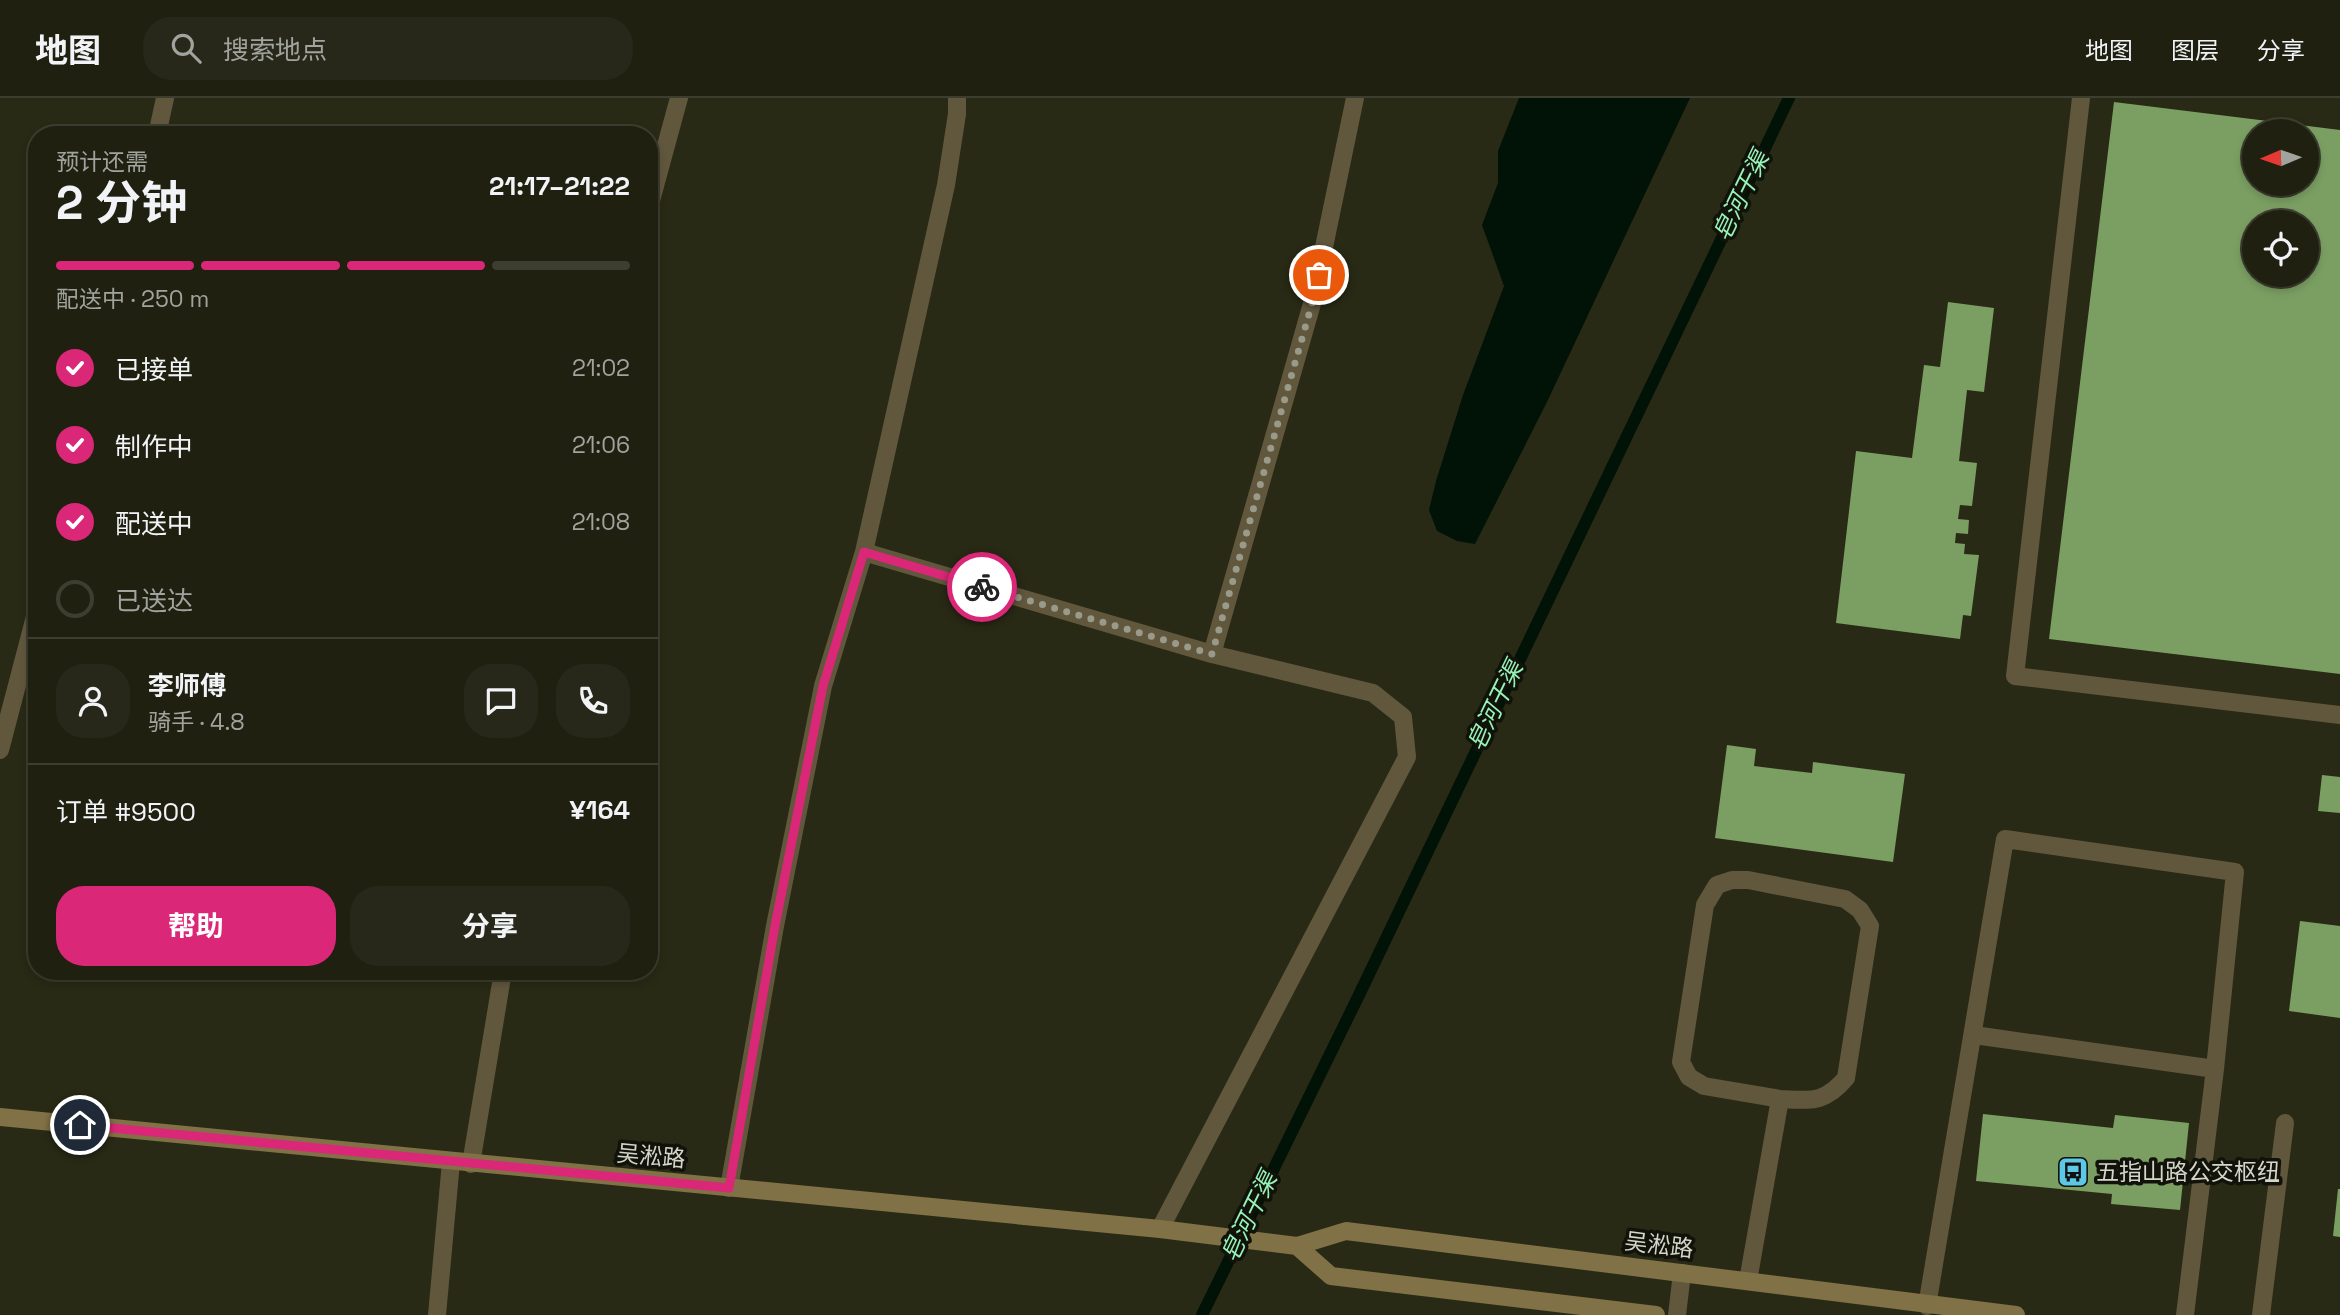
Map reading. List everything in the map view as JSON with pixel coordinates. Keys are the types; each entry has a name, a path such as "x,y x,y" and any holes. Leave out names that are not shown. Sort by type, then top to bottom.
{"main road":[{"name":"吴淞路","path":"0,1117 1160,1229 1297,1246 1346,1231 1927,1306 2016,1315"},
{"path":"1297,1246 1331,1276 1656,1315"}],"lane":[{"path":"158,126 166,98"},
{"path":"658,176 680,98"},
{"path":"729,1188 775,926 823,686 864,552 946,185 957,98"},
{"path":"1212,654 1313,300 1355,98"},
{"path":"2081,98 2015,676 2340,715"},
{"path":"864,552 1212,654 1373,693 1403,717 1407,757 1160,1229"},
{"path":"0,750 28,643"},
{"path":"1927,1306 2005,839 2235,872 2215,1069 2185,1315"},
{"path":"1732,880 1748,880 1845,899 1860,910 1870,926 1846,1078 1835,1092 1816,1100 1780,1099 1704,1086 1689,1077 1681,1062 1705,905 1717,885 1732,880"},
{"path":"471,1164 502,980"},
{"path":"1973,1035 2215,1069"},
{"path":"1748,1281 1780,1099"},
{"path":"2261,1315 2285,1123"},
{"path":"437,1315 451,1162"},
{"path":"1677,1315 1682,1273"}],"shaded area":[{"path":"1519,98 1690,98 1547,402 1475,544 1457,541 1437,531 1429,510 1463,395 1504,286 1482,225 1498,183 1498,151"}],"building":[{"path":"2114,102 2251,119 2242,119 2242,196 2319,196 2319,127 2340,130 2340,674 2049,639"},
{"path":"1948,302 1994,308 1984,392 1967,390 1959,461 1977,463 1972,506 1960,505 1958,519 1969,520 1968,534 1956,533 1955,543 1965,544 1964,554 1979,555 1971,616 1963,615 1960,639 1836,623 1856,451 1912,458 1924,365 1940,367"},
{"path":"1727,745 1756,749 1754,766 1812,773 1813,762 1905,774 1893,862 1715,838"},
{"path":"2322,775 2340,777 2340,813 2318,811"},
{"path":"2300,921 2340,926 2340,1018 2289,1011"},
{"path":"1983,1114 2113,1128 2115,1115 2189,1123 2180,1210 2111,1204 2112,1194 1976,1181"},
{"path":"2340,1189 2340,1237 2333,1236"}],"waterway":[{"name":"皂河干渠","path":"1202,1315 1359,995 1789,98"}],"way so far":[{"path":"982,587 1212,654 1319,275"}],"place":[{"name":"五指山路公交枢纽","path":"2073,1172"}],"route":[{"path":"80,1125 729,1188 775,926 823,686 864,552 982,587"}]}
